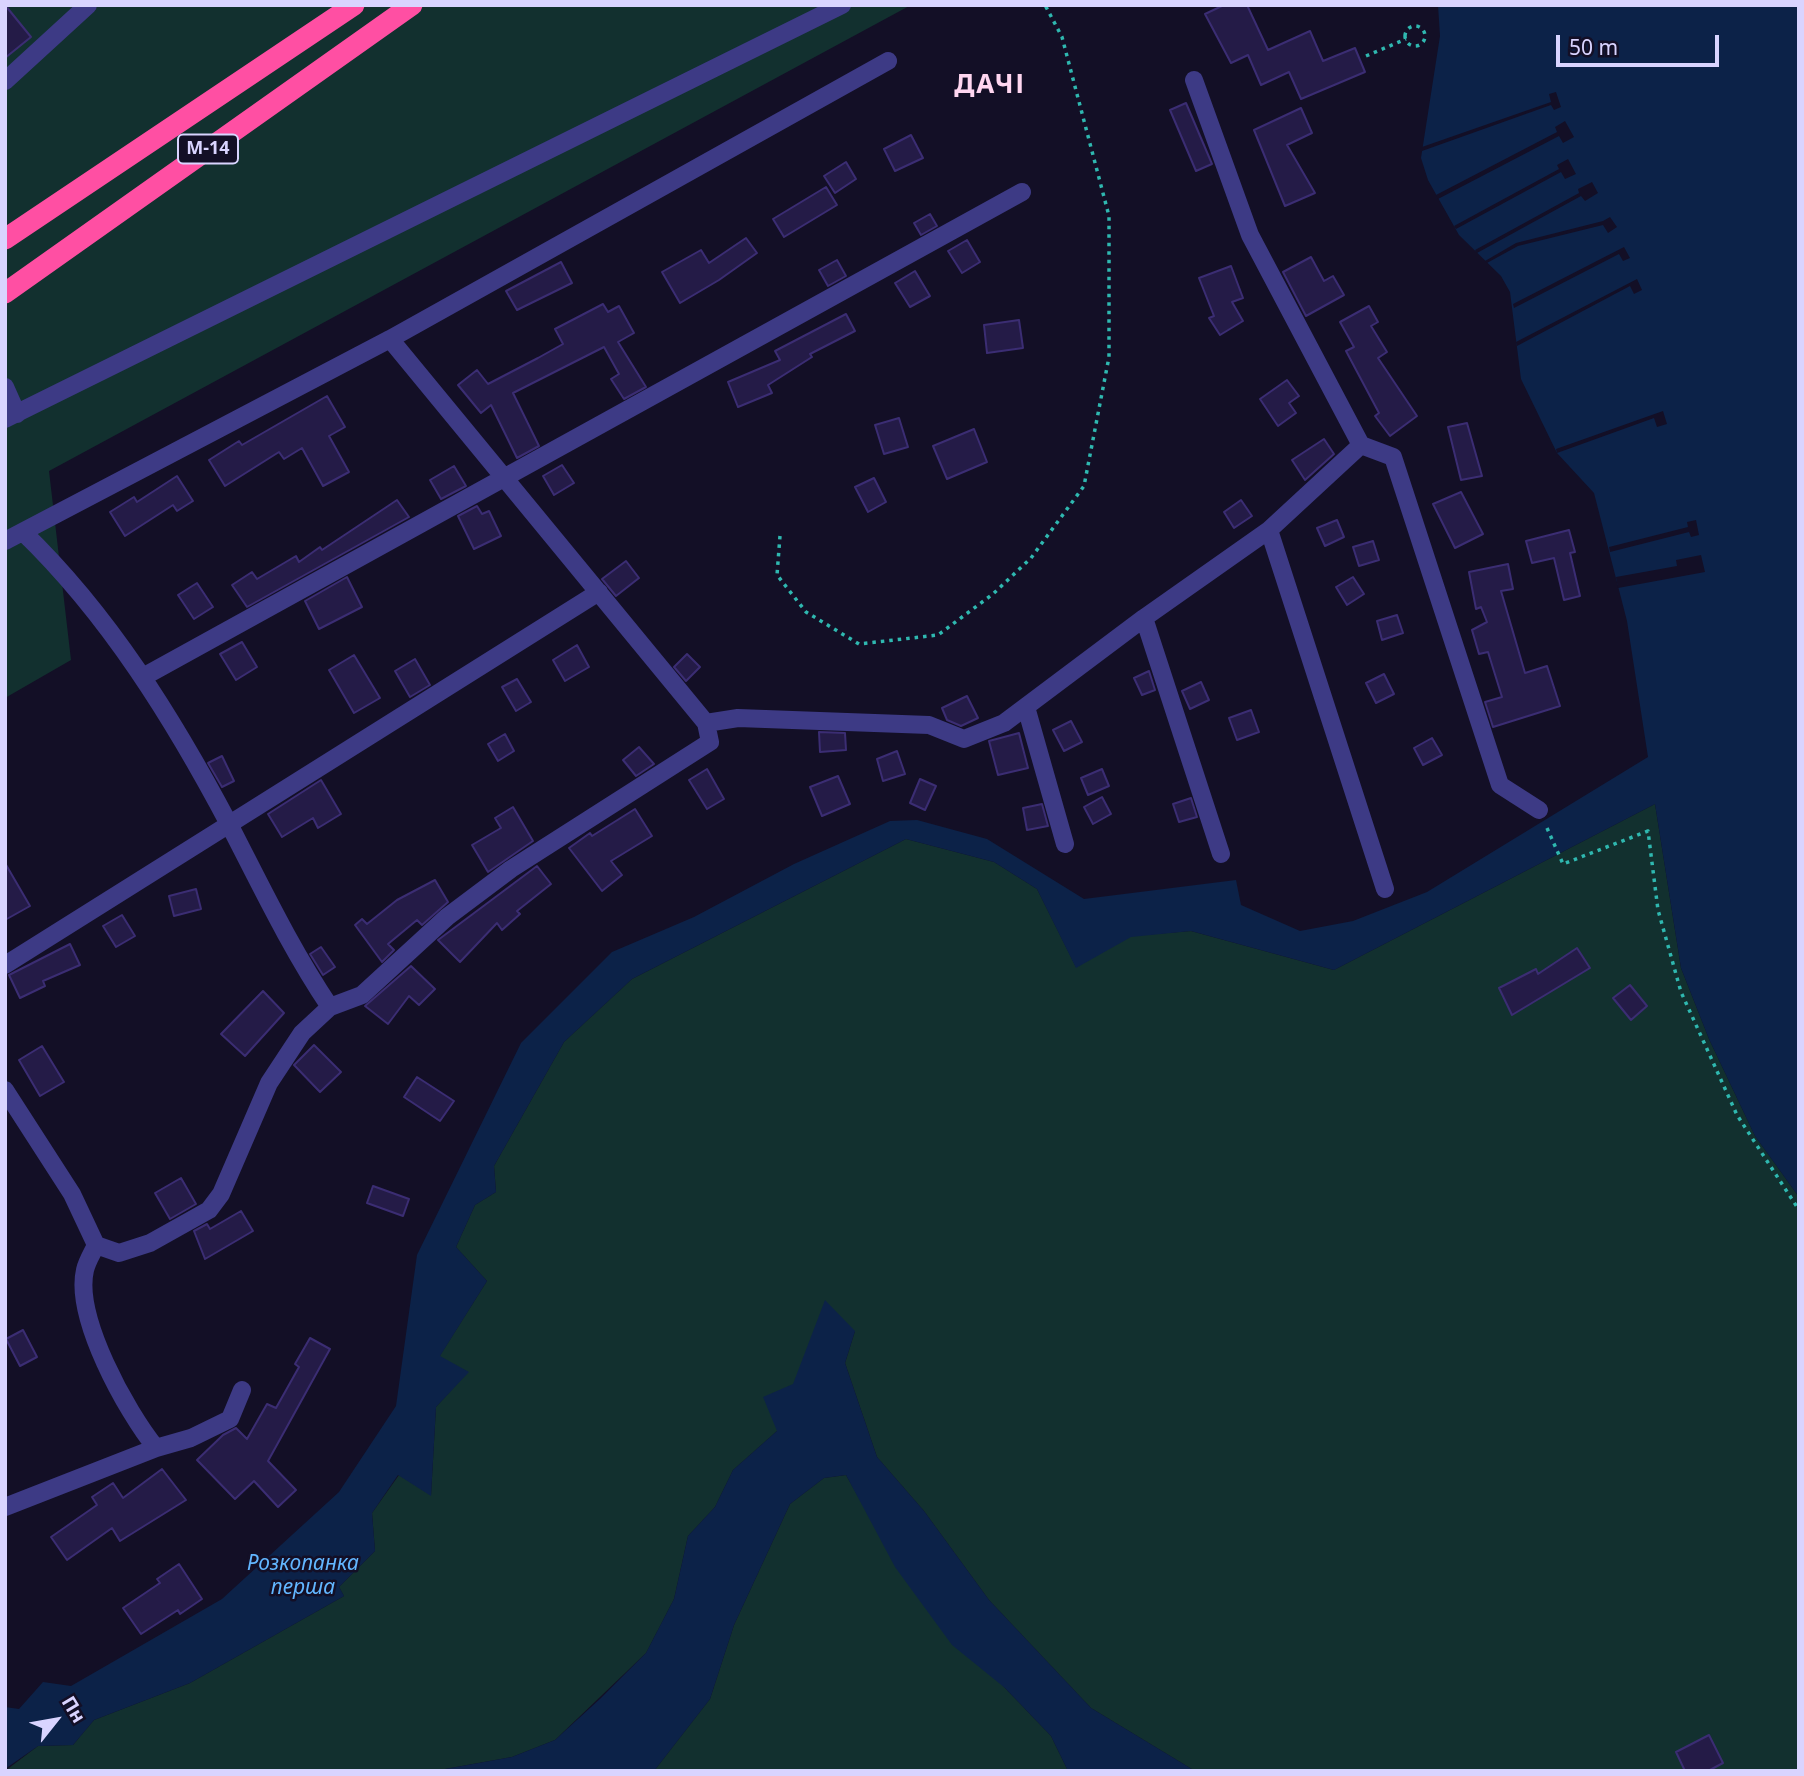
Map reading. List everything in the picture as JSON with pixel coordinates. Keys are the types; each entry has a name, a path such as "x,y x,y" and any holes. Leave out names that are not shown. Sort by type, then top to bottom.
{"highway":[{"name":"М-14","path":"5,240 354,5"},
{"name":"М-14","path":"5,293 412,5"}],"street":[{"path":"5,81 88,5"},
{"path":"5,387 11,416 842,5"},
{"path":"5,541 390,339 888,61"},
{"path":"1194,80 1250,235 1361,445 1394,457 1500,785 1539,810"},
{"path":"143,677 1021,192"},
{"path":"5,1090 72,1194 96,1244 119,1252 140,1246 209,1210 221,1194 269,1083 302,1033 330,1007 362,995 447,916 511,869 710,742 706,723 390,339"},
{"path":"706,723 738,718 929,725 964,739 1004,723 1144,618 1269,530 1361,445"},
{"path":"1269,530 1385,889"},
{"path":"23,532 64,572 143,677 229,825 296,957 330,1007"},
{"path":"5,965 599,592"},
{"path":"1144,618 1222,854"},
{"path":"1026,707 1065,845"},
{"path":"96,1244 85,1271 87,1310 99,1350 138,1426 156,1448"},
{"path":"5,1507 156,1448 191,1438 230,1419 242,1390"}],"path":[{"path":"780,536 777,575 806,612 859,644 938,635 993,594 1031,558 1084,486 1109,357 1109,216 1062,37 1045,5"},
{"path":"1412,26 1421,28 1425,33 1420,44 1410,44 1406,39 1407,30 1412,26"},
{"path":"1366,56 1406,39"},
{"path":"1539,810 1563,864 1648,831 1658,910 1681,992 1737,1115 1799,1210"}],"green space":[{"path":"5,5 911,5 49,471 71,660 5,698"},
{"path":"1655,804 1681,968 1709,1039 1755,1136 1799,1197 1799,1771 1195,1771 1091,1708 989,1600 924,1511 877,1457 845,1363 855,1331 777,1431 733,1470 715,1507 688,1536 674,1599 646,1653 555,1740 512,1757 434,1771 5,1771 38,1746 73,1745 94,1720 190,1683 344,1596 339,1587 375,1551 372,1513 399,1475 431,1495 436,1407 468,1372 439,1357 487,1281 456,1247 475,1205 496,1192 494,1166 564,1042 632,979 906,839 994,862 1037,889 1076,967 1131,936 1191,931 1334,970"},
{"path":"846,1475 872,1521 1005,1688 1051,1736 1068,1771 654,1771 710,1699 734,1625 790,1504 824,1478"}],"water":[{"name":"Розкопанка перша","path":"1438,5 1799,5 1799,1197 1755,1136 1709,1039 1681,968 1655,804 1334,970 1191,931 1131,937 1076,968 1037,889 994,862 906,839 632,979 564,1042 494,1166 496,1192 475,1205 456,1247 487,1281 440,1356 469,1372 436,1407 431,1496 398,1475 372,1513 375,1551 339,1587 344,1596 190,1683 94,1720 73,1745 38,1746 5,1769 5,1707 19,1709 43,1682 71,1686 222,1599 339,1492 396,1406 417,1255 521,1043 612,952 694,917 794,864 890,821 917,820 987,839 1084,899 1236,880 1241,905 1300,931 1353,921 1427,892 1648,757 1627,621 1594,493 1557,453 1521,379 1510,292 1501,276 1459,235 1428,180 1421,158 1440,36"},
{"path":"825,1300 855,1331 845,1363 877,1457 924,1511 989,1600 1091,1708 1195,1771 1068,1771 1051,1736 1005,1688 952,1645 895,1567 846,1475 824,1478 790,1504 734,1625 710,1699 654,1771 434,1771 512,1757 555,1740 646,1653 674,1599 688,1536 715,1507 733,1470 777,1431 763,1397 793,1384"}],"pier":[{"path":"1556,92 1561,107 1554,110 1551,105 1422,151 1422,147 1551,102 1549,94"},
{"path":"1565,121 1574,137 1563,143 1559,136 1438,199 1436,195 1557,132 1555,127"},
{"path":"1568,159 1576,174 1565,179 1561,172 1456,229 1454,226 1559,169 1557,165"},
{"path":"1592,182 1598,193 1585,201 1581,196 1477,253 1475,250 1579,193 1578,189"},
{"path":"1610,217 1617,227 1608,233 1603,225 1518,246 1487,263 1485,261 1516,243"},
{"path":"1624,247 1630,258 1623,261 1619,254 1514,308 1513,304"},
{"path":"1637,279 1642,290 1634,294 1630,286 1517,346 1516,342"},
{"path":"1663,411 1667,424 1657,427 1654,418 1557,453 1556,449"},
{"path":"1696,520 1699,535 1691,537 1689,532 1610,552 1609,547 1688,527 1687,522"},
{"path":"1701,555 1705,572 1618,588 1616,577 1677,566 1676,560"}],"building":[{"path":"5,5 31,37 5,58"},
{"path":"1224,5 1247,5 1268,50 1310,31 1323,61 1355,48 1365,72 1301,99 1289,72 1261,85 1248,55 1231,63 1205,14"},
{"path":"1186,103 1212,164 1196,171 1170,110"},
{"path":"1301,108 1312,133 1287,145 1315,193 1285,206 1254,130"},
{"path":"911,135 923,158 895,171 884,149"},
{"path":"846,162 856,179 835,193 824,176"},
{"path":"826,187 837,205 784,237 773,219"},
{"path":"930,214 937,226 921,235 914,223"},
{"path":"746,238 757,253 680,303 662,272 701,250 709,263"},
{"path":"967,240 980,262 962,273 948,251"},
{"path":"1311,257 1324,281 1333,276 1344,295 1306,316 1283,272"},
{"path":"837,260 846,276 828,286 819,270"},
{"path":"561,262 572,283 517,310 506,291"},
{"path":"1231,266 1243,298 1232,302 1243,321 1220,335 1209,318 1214,316 1199,278"},
{"path":"915,271 930,296 910,307 895,283"},
{"path":"603,304 608,312 619,306 634,333 618,342 646,387 624,399 611,379 619,374 604,347 513,393 539,446 517,458 491,405 481,413 458,385 477,370 488,384 538,358 563,344 555,329"},
{"path":"1369,306 1378,322 1371,326 1387,352 1378,358 1417,416 1390,436 1375,416 1379,413 1346,351 1354,347 1340,322"},
{"path":"846,314 855,331 810,354 812,357 768,385 772,393 738,407 728,382 780,360 775,351"},
{"path":"1019,320 1023,348 987,353 984,325"},
{"path":"1287,380 1299,396 1289,403 1296,413 1278,426 1260,399"},
{"path":"327,396 345,427 329,436 349,472 323,486 302,448 284,459 279,452 225,486 209,460 239,441 242,445"},
{"path":"899,418 908,447 884,454 875,425"},
{"path":"1467,423 1482,476 1461,480 1448,427"},
{"path":"974,429 987,462 947,479 933,446"},
{"path":"1324,439 1334,454 1305,480 1292,460"},
{"path":"562,465 574,483 554,495 543,476"},
{"path":"454,466 466,486 441,499 430,480"},
{"path":"177,476 193,501 177,511 173,505 125,536 110,512 134,497 137,502"},
{"path":"874,478 886,502 868,512 855,487"},
{"path":"1461,492 1483,534 1455,548 1433,504"},
{"path":"397,500 409,517 247,607 232,585 252,572 257,579 296,556 299,562 320,547 322,550"},
{"path":"1241,500 1252,516 1234,528 1224,512"},
{"path":"477,506 482,514 489,511 501,536 474,549 458,516"},
{"path":"1337,520 1344,537 1325,546 1317,528"},
{"path":"1569,530 1575,552 1570,553 1580,596 1564,600 1554,558 1532,563 1526,541"},
{"path":"1373,541 1379,560 1359,566 1353,547"},
{"path":"626,561 639,578 616,596 602,579"},
{"path":"1508,564 1513,589 1501,591 1525,673 1547,666 1560,706 1493,727 1485,702 1502,697 1488,652 1479,654 1472,630 1487,622 1481,607 1476,609 1469,572"},
{"path":"347,577 362,607 319,629 305,601"},
{"path":"1353,577 1364,594 1347,605 1336,587"},
{"path":"197,583 213,607 194,619 178,595"},
{"path":"1397,615 1403,633 1382,640 1377,621"},
{"path":"242,642 257,667 236,680 220,654"},
{"path":"577,645 589,667 565,681 553,660"},
{"path":"687,654 700,667 686,681 674,667"},
{"path":"354,655 380,698 354,713 329,670"},
{"path":"415,659 430,685 410,697 395,671"},
{"path":"1149,671 1155,690 1142,695 1134,678"},
{"path":"1384,674 1394,694 1376,703 1366,683"},
{"path":"517,679 531,702 516,711 502,687"},
{"path":"1201,682 1209,700 1190,709 1182,691"},
{"path":"967,696 978,718 961,726 947,720 942,708"},
{"path":"1251,710 1259,732 1237,740 1229,718"},
{"path":"1071,721 1082,742 1064,751 1053,730"},
{"path":"819,732 845,733 846,750 820,752"},
{"path":"1019,733 1028,768 998,775 989,741"},
{"path":"505,734 514,751 498,761 488,744"},
{"path":"1432,738 1442,755 1423,765 1414,748"},
{"path":"639,747 654,764 636,776 623,760"},
{"path":"897,751 905,774 883,781 877,759"},
{"path":"222,756 234,781 222,787 208,763"},
{"path":"707,769 724,799 707,809 689,780"},
{"path":"1102,769 1109,786 1088,795 1081,778"},
{"path":"838,776 850,804 822,816 810,787"},
{"path":"920,779 936,786 925,810 910,803"},
{"path":"321,780 341,814 318,828 313,818 282,837 268,814"},
{"path":"1102,797 1111,814 1093,824 1084,807"},
{"path":"1191,798 1197,817 1179,822 1173,804"},
{"path":"1042,804 1048,826 1027,830 1023,808"},
{"path":"513,807 533,841 488,872 472,845 501,828 495,818"},
{"path":"635,809 652,836 611,861 622,875 602,891 569,848 590,833 592,836"},
{"path":"5,863 30,906 5,920"},
{"path":"537,866 551,884 517,911 520,914 502,930 497,923 460,962 438,940"},
{"path":"435,880 448,902 422,925 417,920 388,944 394,950 382,962 355,925 362,919 367,924 397,900"},
{"path":"196,889 201,909 174,916 169,896"},
{"path":"122,915 135,936 116,947 103,926"},
{"path":"70,944 80,965 43,981 45,986 20,998 9,975"},
{"path":"321,947 335,967 323,975 310,954"},
{"path":"1577,948 1590,968 1512,1015 1499,988 1536,969 1538,974"},
{"path":"411,966 435,989 419,1005 409,996 388,1024 365,1006"},
{"path":"1630,985 1647,1006 1631,1020 1613,998"},
{"path":"263,991 284,1013 245,1056 221,1034"},
{"path":"314,1045 341,1072 320,1092 294,1065"},
{"path":"42,1046 64,1082 40,1096 19,1060"},
{"path":"417,1077 454,1101 440,1121 404,1097"},
{"path":"181,1178 196,1204 170,1219 155,1193"},
{"path":"373,1186 409,1199 403,1216 367,1203"},
{"path":"241,1211 253,1231 205,1259 194,1231 207,1224 210,1229"},
{"path":"23,1330 37,1357 20,1366 6,1339"},
{"path":"310,1338 330,1349 268,1461 296,1490 278,1507 254,1481 235,1499 197,1460 223,1435 236,1428 247,1439 267,1404 276,1408 299,1367 295,1364"},
{"path":"162,1469 186,1500 120,1541 112,1528 67,1560 51,1537 97,1505 92,1497 113,1483 123,1498"},
{"path":"179,1564 202,1599 180,1614 178,1610 141,1634 123,1608 160,1583 157,1579"},
{"path":"1709,1735 1723,1763 1708,1771 1685,1771 1676,1752"}],"district":[{"name":"ДАЧІ","path":"990,86"}]}
